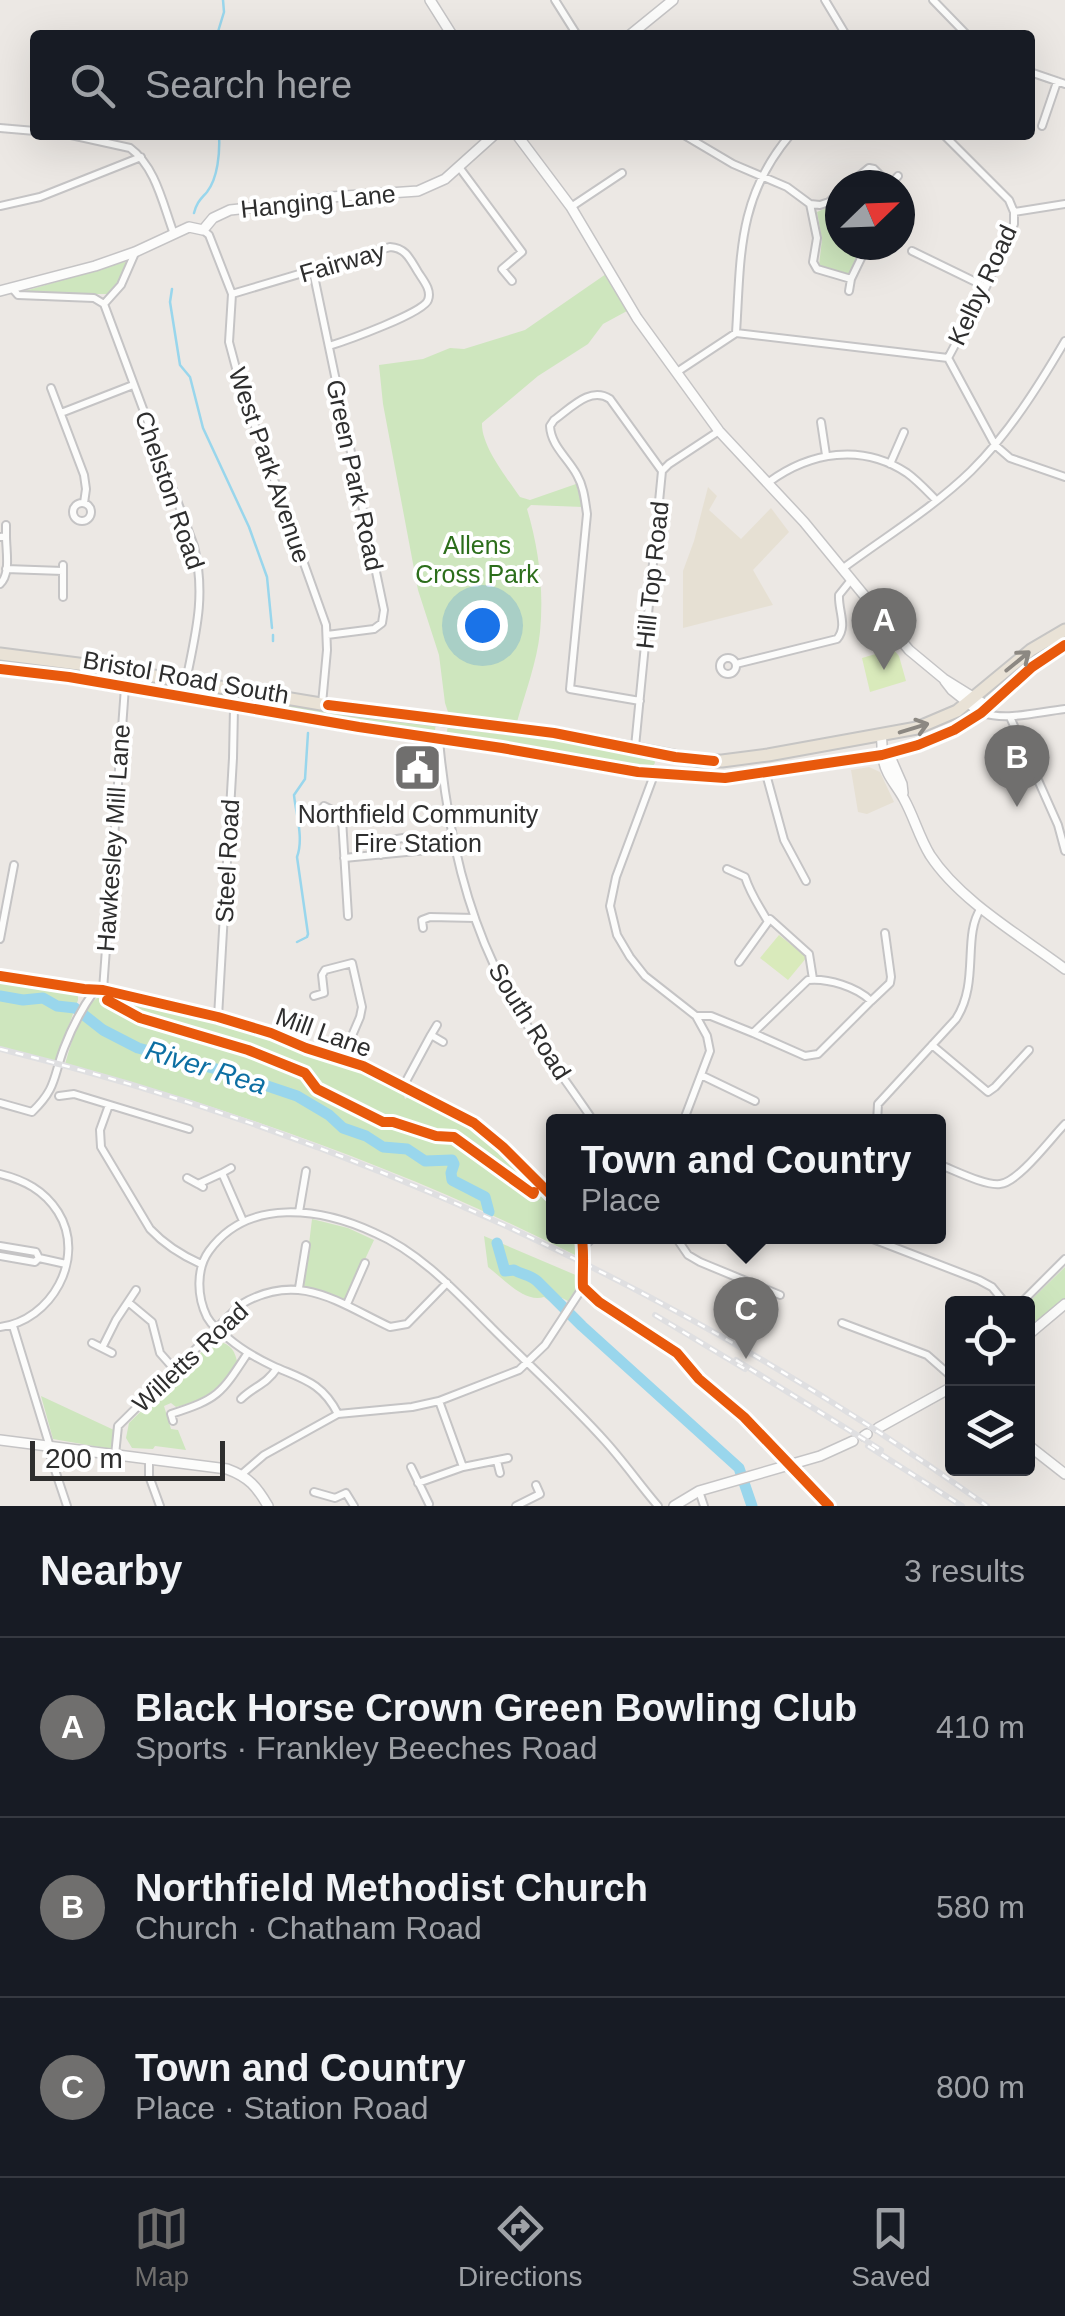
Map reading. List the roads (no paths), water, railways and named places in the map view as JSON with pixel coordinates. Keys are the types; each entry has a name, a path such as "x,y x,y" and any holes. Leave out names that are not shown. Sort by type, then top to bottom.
{"highway":[{"name":"Bristol Road South","path":"0,669 69,677 654,774 724,778 766,773 884,747 947,717 1031,650 1065,630"},
{"name":"Bristol Road South","path":"0,654 322,704 554,733 674,758 722,761 918,745 954,730 985,710 1032,667 1065,644"},
{"path":"125,671 125,686"},
{"path":"439,739 441,719"},
{"path":"654,774 659,764 656,753"},
{"path":"674,758 674,776"}],"street":[{"path":"430,0 449,30"},
{"path":"555,0 575,30"},
{"path":"636,30 673,0"},
{"path":"826,0 843,30"},
{"path":"933,0 963,30"},
{"path":"1035,74 1061,83 1042,126"},
{"path":"0,128 30,130"},
{"path":"94,140 130,148 141,157 174,234"},
{"name":"Hanging Lane","path":"0,290 95,266 189,227 203,230 214,218 230,210 346,195 418,191 434,186 488,140"},
{"path":"521,140 571,207 636,318 720,431 910,650 985,710 1010,717 1065,709"},
{"path":"692,140 733,164 788,186 810,204 825,203"},
{"path":"736,334 746,217 760,176 786,140"},
{"path":"949,140 1009,200 1014,212 1065,204"},
{"path":"0,206 40,197 141,157"},
{"path":"459,166 522,252 502,269 512,281"},
{"path":"571,207 622,173"},
{"path":"810,204 817,238 815,266 852,279"},
{"name":"Kelby Road","path":"948,358 986,287 1014,224 1014,212"},
{"name":"West Park Avenue","path":"203,230 232,294 229,342 241,387 328,635 322,704"},
{"name":"Fairway","path":"232,294 390,246 406,252 429,293 428,303 328,346"},
{"path":"104,304 121,285 135,252"},
{"path":"915,252 986,287"},
{"path":"849,291 860,260"},
{"name":"Green Park Road","path":"312,271 384,610 382,622 374,629 328,635"},
{"name":"Hanging Lane","path":"12,288 18,295 29,297 94,298 104,304"},
{"name":"Chelston Road","path":"104,304 199,564 201,601 186,682"},
{"path":"677,372 736,334 948,358 994,445 1010,458 1065,477"},
{"path":"842,569 968,474 1026,405 1065,341"},
{"path":"61,414 133,384"},
{"path":"51,388 84,475 84,504"},
{"path":"640,701 570,689 587,514 577,474 554,442 550,426 590,395 604,394 662,471"},
{"path":"822,422 826,455"},
{"name":"Hill Top Road","path":"635,748 662,471 720,431"},
{"path":"890,464 904,432"},
{"path":"768,482 805,461 844,454 890,464 908,474 936,500"},
{"path":"0,584 5,580 6,524"},
{"path":"6,569 63,568 63,597"},
{"path":"736,664 837,639 843,627 838,595 851,580"},
{"path":"944,679 952,690 971,700"},
{"name":"Hawkesley Mill Lane","path":"100,990 125,686"},
{"path":"947,717 952,690"},
{"name":"Steel Road","path":"218,1018 234,705"},
{"path":"1010,717 1061,826 1065,851"},
{"name":"South Road","path":"439,739 462,879 494,967 589,1114"},
{"path":"884,747 924,843 950,880 1065,969"},
{"path":"766,773 779,828 806,881"},
{"path":"654,774 612,892 612,920 623,947 645,976 696,1016 703,1026 710,1051 687,1114"},
{"path":"324,806 342,812 347,916"},
{"path":"380,855 385,841 409,837 427,850"},
{"path":"344,858 455,845"},
{"path":"0,938 14,865"},
{"path":"727,869 744,877 753,902 767,920"},
{"path":"877,1114 878,1104 956,1019 967,997 975,918 982,907"},
{"path":"423,928 422,920 430,917 475,918"},
{"path":"739,962 767,920"},
{"path":"767,920 774,921 810,954 813,979"},
{"path":"696,1016 711,1016 812,1057 890,982 885,932"},
{"path":"314,996 324,993 325,970 356,962 362,1007 342,1059"},
{"name":"Mill Lane","path":"0,976 100,990 218,1018 363,1066 474,1123 546,1190"},
{"path":"753,1033 808,980 861,991 871,1001"},
{"path":"0,1103 32,1112 46,1098 80,1012 100,990"},
{"path":"404,1085 437,1025"},
{"path":"431,1035 443,1042"},
{"path":"932,1045 988,1092 1029,1050"},
{"path":"702,1076 755,1101"},
{"path":"58,1096 74,1094 186,1128 180,1136"},
{"path":"109,1104 100,1138 123,1185 161,1240 180,1255 201,1264"},
{"path":"946,1167 1000,1184 1012,1180 1065,1124"},
{"path":"188,1178 201,1186 231,1168"},
{"path":"300,1212 306,1171"},
{"path":"222,1173 244,1221"},
{"path":"0,1174 31,1185 60,1214 66,1232 66,1264 60,1285 46,1304 13,1326 0,1327"},
{"path":"338,1414 330,1398 307,1379 248,1354 207,1316 200,1284 201,1264 220,1237 244,1221 274,1212 322,1215 376,1233 404,1250 447,1283 606,1442 658,1506"},
{"path":"681,1244 700,1262 780,1295"},
{"path":"886,1244 979,1280 999,1296"},
{"path":"582,1258 584,1245"},
{"path":"0,1246 36,1252 39,1258"},
{"path":"306,1246 299,1288 347,1304 390,1327 407,1324 447,1283"},
{"path":"0,1256 35,1262 39,1258"},
{"path":"39,1258 66,1264"},
{"path":"1028,1296 1065,1259"},
{"path":"347,1304 365,1263"},
{"path":"242,1474 264,1455 338,1414 439,1401 499,1380 528,1364 545,1345 583,1283 599,1302 677,1353 829,1506"},
{"name":"Willetts Road","path":"115,1454 118,1426 240,1305 259,1294 299,1288"},
{"path":"102,1348 136,1290"},
{"path":"128,1302 152,1322 160,1354 175,1370"},
{"path":"1035,1326 1065,1304"},
{"path":"842,1323 928,1354 945,1370"},
{"path":"13,1326 68,1506"},
{"path":"92,1344 112,1353"},
{"path":"170,1414 192,1408 222,1392 248,1354"},
{"path":"241,1399 270,1379 278,1368"},
{"path":"243,1384 249,1391"},
{"path":"870,1433 945,1391"},
{"path":"439,1401 463,1467"},
{"path":"0,1440 227,1470 253,1482 268,1506"},
{"path":"674,1506 700,1490 820,1456 853,1442"},
{"path":"1035,1450 1065,1474"},
{"path":"418,1482 508,1458"},
{"path":"149,1459 149,1476 160,1506"},
{"path":"497,1461 500,1472"},
{"path":"410,1467 429,1504"},
{"path":"516,1506 540,1494 536,1485"},
{"path":"700,1490 704,1506"},
{"path":"314,1492 335,1498 350,1491 354,1506"}],"waterway":[{"path":"219,30 223,0"},
{"path":"194,213 214,180 219,140"},
{"path":"172,289 170,302 180,365 190,377 203,428 249,527 267,577 272,628"},
{"path":"273,635 273,641"},
{"path":"297,942 308,934 297,857 300,834 294,795 305,779 308,733"},
{"name":"River Rea","path":"0,996 43,998 57,1006 75,1008 103,1030 138,1048 297,1096 343,1128 383,1147 407,1149 425,1161 452,1160 452,1180 485,1197 489,1212"},
{"name":"River Rea","path":"497,1243 505,1271 514,1270 537,1281 739,1468 752,1506"}],"tunnel":[{"path":"581,1258 582,1278"}],"railway":[{"path":"0,1049 133,1085 263,1127 391,1176 515,1230 757,1357 987,1506"},
{"path":"655,1315 745,1369"},
{"path":"736,1360 881,1450"},
{"path":"868,1446 962,1506"}],"place":[{"name":"Black Horse Crown Green Bowling Club","path":"884,670"},
{"name":"Northfield Community Fire Station","path":"418,768"},
{"name":"Northfield Methodist Church","path":"1017,807"},
{"name":"Town and Country","path":"746,1359"}],"park label":[{"name":"Allens Cross Park","path":"477,560"}]}
